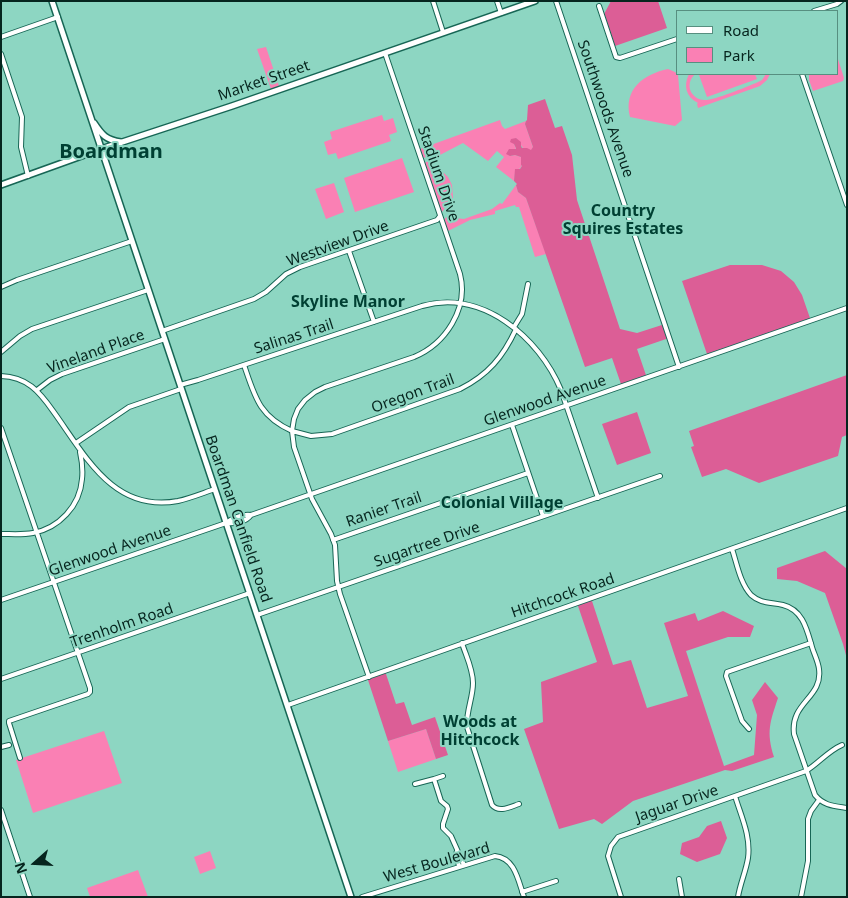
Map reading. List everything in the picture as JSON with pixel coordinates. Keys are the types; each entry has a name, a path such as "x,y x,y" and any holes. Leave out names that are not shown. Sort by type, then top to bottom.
{"main road":[{"name":"Boardman Canfield Road","path":"52,1 351,897"},
{"name":"Market Street","path":"1,185 535,1"},
{"path":"90,115 105,136 111,140 124,142"}],"street":[{"path":"434,1 443,32"},
{"path":"497,1 501,13"},
{"name":"Southwoods Avenue","path":"556,1 679,367"},
{"path":"817,10 841,1"},
{"path":"599,6 616,57 620,58 676,39"},
{"path":"1,37 58,18"},
{"name":"Stadium Drive","path":"292,431 298,409 315,392 414,357 432,347 450,327 459,303 462,290 461,280 385,53"},
{"path":"1,54 22,117 21,147 28,176"},
{"path":"802,75 847,206"},
{"name":"Westview Drive","path":"162,331 254,299 292,271 438,220 440,216"},
{"path":"1,287 132,241"},
{"path":"349,251 374,322"},
{"name":"Oregon Trail","path":"292,431 311,436 332,434 460,389 479,379 494,365 506,349 522,314 528,284"},
{"path":"1,352 20,336 32,329 148,290"},
{"name":"Salinas Trail","path":"76,443 129,407 198,380 431,304 459,303 485,311 515,328 534,345 548,364 558,382 598,498"},
{"name":"Glenwood Avenue","path":"1,600 847,308"},
{"name":"Vineland Place","path":"37,390 62,374 165,339"},
{"path":"244,366 254,394 262,408 275,422 292,431 294,447 313,502 333,540 336,554 338,587 369,676"},
{"path":"1,376 18,379 37,390 99,474 108,483 122,492 153,502 169,502 215,489"},
{"path":"512,425 543,516"},
{"path":"1,428 90,688 90,692 83,696 9,721 8,723 20,758"},
{"path":"1,534 31,534 48,528 67,514 77,499 82,478 80,450"},
{"name":"Ranier Trail","path":"333,540 528,473"},
{"name":"Sugartree Drive","path":"257,615 660,476"},
{"name":"Hitchcock Road","path":"288,705 847,508"},
{"path":"732,549 748,592 760,601 784,605 794,610 803,622 818,667 818,680 813,693 798,711 794,734 813,791 819,800 828,806 847,808"},
{"name":"Trenholm Road","path":"1,679 250,593"},
{"path":"462,643 473,678 473,689 467,712 467,727 492,805 499,810 519,804"},
{"path":"749,729 742,720 726,676 727,672 811,643"},
{"path":"1,748 9,745"},
{"path":"806,771 818,763 827,753 842,745"},
{"name":"Jaguar Drive","path":"621,897 608,856 610,846 615,839 806,771"},
{"path":"415,784 443,776"},
{"path":"434,779 441,801 448,809 443,828 451,836 462,865"},
{"path":"734,796 746,830 748,842 748,858 738,897"},
{"path":"801,897 808,861 808,819 819,800"},
{"path":"1,810 30,897"},
{"name":"West Boulevard","path":"362,897 492,856 504,858 513,866 523,895"},
{"path":"679,879 682,897"},
{"path":"523,895 556,881"}],"green space":[{"path":"266,47 280,89 272,92 257,49"},
{"path":"838,59 844,78 843,81 813,91 809,75 838,75"},
{"path":"668,69 678,75 682,120 675,126 630,117 630,98 637,84 659,71"},
{"path":"688,75 694,75 690,82 691,92 697,98 708,100 756,83 762,80 765,75 770,75 760,86 698,108 698,103 688,94 686,87"},
{"path":"699,75 755,75 757,79 707,97"},
{"path":"382,115 384,121 393,118 397,132 389,135 391,141 338,159 336,153 328,155 324,142 332,139 330,132"},
{"path":"500,120 505,129 526,121 525,124 533,147 531,151 523,148 516,138 514,144 516,148 510,156 521,157 522,166 515,173 514,181 496,167 504,157 497,151 488,161 463,143 438,156 420,158 417,150"},
{"path":"402,158 414,192 355,212 344,178"},
{"path":"428,161 448,177 452,185 453,198 442,212 439,212 423,165"},
{"path":"334,183 344,212 326,219 315,189"},
{"path":"516,185 518,192 526,198 546,254 535,257 519,207 515,205 495,211 495,214 470,220 445,231 442,221 449,215 464,219 492,209 500,203 502,204"},
{"path":"426,729 436,759 398,772 388,741"},
{"path":"104,731 122,783 33,813 16,760"},
{"path":"210,851 216,868 200,874 194,857"},
{"path":"138,870 148,897 90,897 87,888"}],"shaded area":[{"path":"611,1 658,1 667,28 615,46 604,14"},
{"path":"545,99 555,128 562,126 572,155 577,200 620,329 637,333 665,324 669,338 637,349 647,378 622,387 612,358 585,367 526,198 518,192 517,184 514,181 515,169 520,169 522,166 521,157 506,154 509,149 516,149 514,144 510,142 511,139 516,138 521,142 522,148 531,150 533,147 525,124 528,105"},
{"path":"730,265 762,265 781,271 794,282 802,295 811,321 708,357 682,281"},
{"path":"847,375 847,435 842,437 838,456 759,483 726,469 702,477 691,447 694,446 689,431"},
{"path":"637,412 651,453 617,465 602,424"},
{"path":"825,551 847,569 847,659 825,593 797,581 777,579 777,568"},
{"path":"591,598 613,665 631,660 647,708 688,696 664,623 695,613 698,621 723,611 754,626 750,637 728,637 686,651 724,766 754,755 757,715 752,700 765,682 778,698 770,727 770,741 774,757 732,771 725,770 633,801 602,824 594,819 559,829 524,729 543,722 541,682 597,662 577,603"},
{"path":"385,671 396,704 404,702 412,725 435,717 448,755 436,759 426,729 388,741 367,677"},
{"path":"721,821 727,838 720,854 697,862 680,854 682,843 699,837 707,826"}],"district":[{"name":"Boardman","path":"111,152"},
{"name":"Country Squires Estates","path":"623,220"},
{"name":"Skyline Manor","path":"348,302"},
{"name":"Colonial Village","path":"502,503"},
{"name":"Woods at Hitchcock","path":"480,731"}]}
